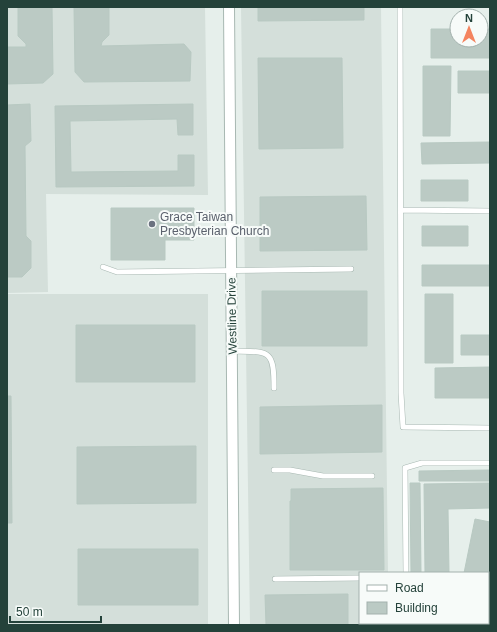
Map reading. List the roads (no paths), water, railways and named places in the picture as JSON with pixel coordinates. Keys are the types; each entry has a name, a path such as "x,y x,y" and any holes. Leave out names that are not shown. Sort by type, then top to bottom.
{"street":[{"name":"Westline Drive","path":"229,7 234,625"}],"lane":[{"path":"400,7 401,393 403,427 490,428"},
{"path":"401,210 490,211"},
{"path":"103,267 117,272 173,273 231,270 351,269"},
{"path":"232,351 262,352 268,355 273,361 274,388"},
{"path":"406,572 405,468 422,463 490,463"},
{"path":"274,470 290,470 323,476 372,476"},
{"path":"275,578 359,578"}],"place":[{"name":"Grace Taiwan Presbyterian Church","path":"152,224"}]}
